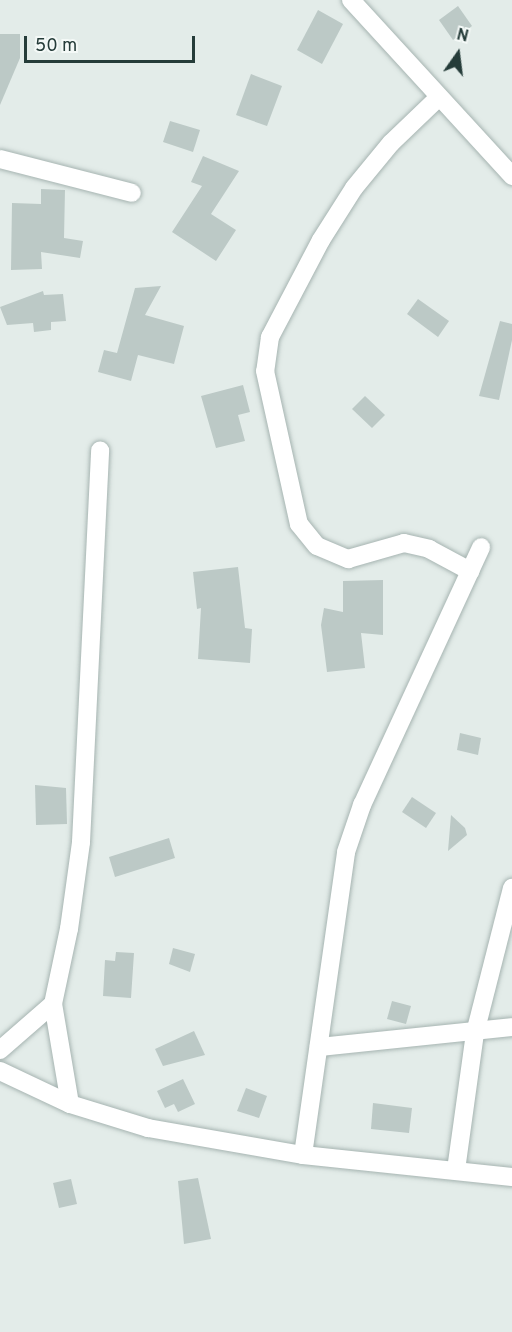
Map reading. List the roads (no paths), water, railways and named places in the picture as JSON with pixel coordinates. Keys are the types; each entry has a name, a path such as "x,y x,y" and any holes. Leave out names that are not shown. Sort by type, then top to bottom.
{"street":[{"path":"351,0 438,98 512,176"},
{"path":"438,98 391,143 354,188 321,240 270,338 265,370 299,524 317,546 348,559 404,543 429,549 470,571"},
{"path":"0,159 132,193"},
{"path":"70,1104 54,1004 69,929 81,842 100,450"},
{"path":"303,1155 346,852 362,805 481,547"},
{"path":"456,1170 476,1033 512,888"},
{"path":"0,1050 54,1004"},
{"path":"319,1047 476,1033 512,1027"},
{"path":"0,1071 70,1104 148,1128 303,1155 512,1177"}]}
